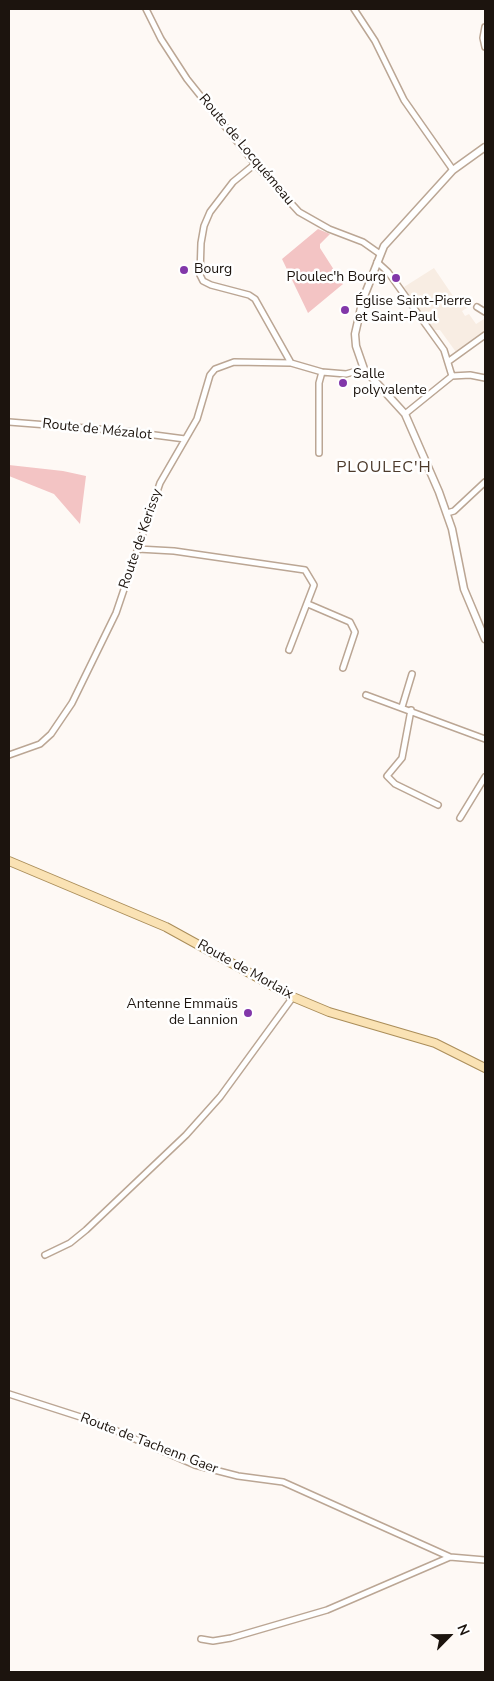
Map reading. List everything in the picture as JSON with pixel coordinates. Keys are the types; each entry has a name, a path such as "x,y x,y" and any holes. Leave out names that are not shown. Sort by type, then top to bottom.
{"main road":[{"name":"Route de Morlaix","path":"9,861 166,927 293,997 329,1012 435,1043 485,1068"}],"street":[{"name":"Route de Locquémeau","path":"146,9 157,32 187,79 256,164 299,212 329,229 363,242 380,254"},
{"path":"354,9 375,41 404,100 453,170"},
{"path":"485,27 483,38 485,46"},
{"path":"485,146 453,170 393,234 380,254 363,299 355,334 356,346 364,369 405,414 447,513 464,589 485,639"},
{"path":"256,164 233,182 210,212 204,226 201,243 200,275 203,281 249,295 255,299 291,363"},
{"path":"377,262 382,265 404,293 449,361 452,376"},
{"path":"477,307 485,312"},
{"path":"449,361 485,335"},
{"name":"Route de Kerissy","path":"9,755 40,744 51,734 72,703 116,613 160,483 197,419 210,375 215,369 234,362 291,363 322,372 346,374 364,369"},
{"path":"319,453 319,384 322,372"},
{"path":"405,414 452,376 470,375 485,378"},
{"name":"Route de Mézalot","path":"9,422 124,431 184,439"},
{"path":"447,513 454,511 485,482"},
{"path":"138,549 174,551 305,570 314,585 289,650"},
{"path":"308,604 350,622 355,632 343,668"},
{"path":"402,707 412,674"},
{"path":"366,695 411,710 485,739"},
{"path":"411,710 402,758 387,776 394,784 438,805"},
{"path":"460,818 485,777"},
{"path":"45,1255 70,1244 186,1135 220,1097 293,997"},
{"name":"Route de Tachenn Gaer","path":"9,1394 96,1422 195,1464 238,1476 283,1482 403,1534 450,1557 485,1560"},
{"path":"201,1639 205,1642 231,1638 327,1610 450,1557"}],"shaded area":[{"path":"318,229 330,234 320,244 320,248 343,284 308,313 282,259"},
{"path":"434,268 453,296 445,302 449,307 453,304 456,308 467,300 470,306 462,311 465,316 469,314 476,324 484,319 485,321 485,331 456,352 440,330 434,330 404,287"},
{"path":"9,465 63,471 86,476 80,524 54,494 9,476"}],"place":[{"name":"Bourg","path":"184,270"},
{"name":"Ploulec'h Bourg","path":"396,278"},
{"name":"Église Saint-Pierre et Saint-Paul","path":"345,310"},
{"name":"Salle polyvalente","path":"343,383"},
{"name":"Antenne Emmaüs de Lannion","path":"248,1013"}],"district":[{"name":"PLOULEC'H","path":"384,468"}]}
